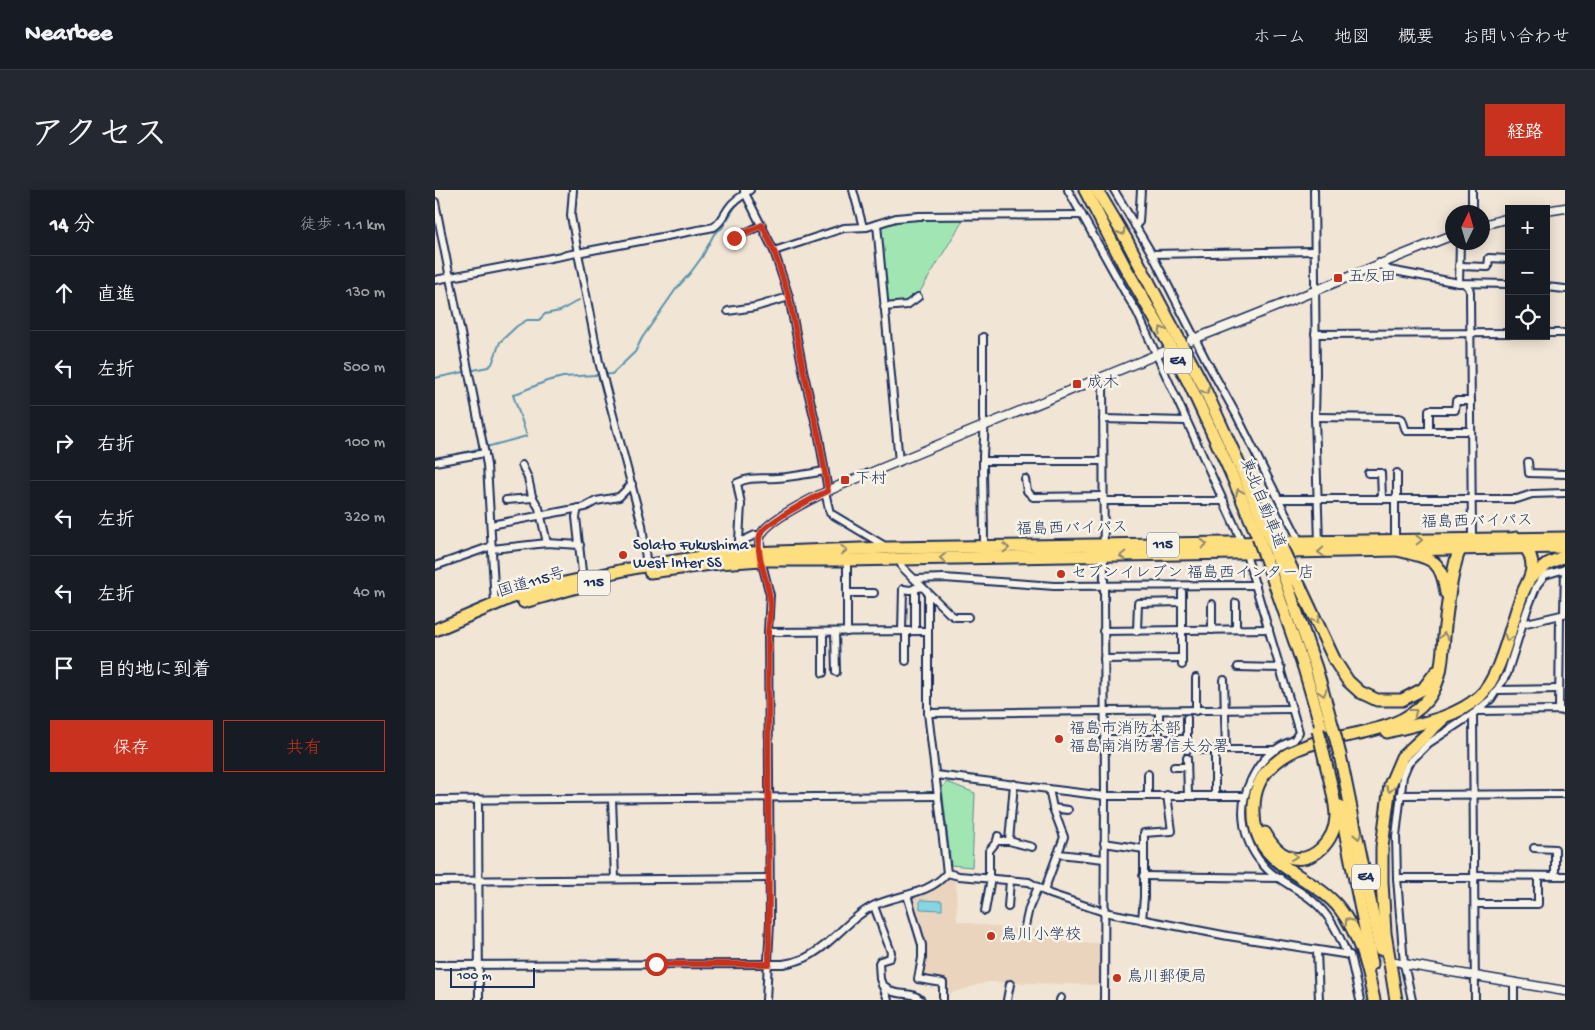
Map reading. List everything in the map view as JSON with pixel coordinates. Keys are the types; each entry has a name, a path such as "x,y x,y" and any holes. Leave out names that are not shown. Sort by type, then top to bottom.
{"highway":[{"name":"東北自動車道","path":"1085,190 1124,265 1168,342 1230,471 1268,536 1315,668 1324,729"},
{"name":"E4","path":"1097,190 1126,239 1223,427 1268,536"},
{"path":"1268,536 1279,563 1335,661 1349,681 1360,692 1377,700 1401,700 1423,689 1441,667"},
{"path":"1516,538 1527,548 1531,558 1531,577"},
{"name":"福島西バイパス","path":"761,556 847,560 899,559 1103,551 1395,545 1472,539 1565,538"},
{"path":"1374,1000 1358,938 1345,915 1322,891 1289,871 1263,847 1255,826 1253,814 1255,793 1267,772 1275,763 1291,752 1314,744 1392,724 1411,714 1423,704 1433,692 1439,678 1447,605 1456,560 1460,550 1472,539"},
{"name":"福島西バイパス","path":"1244,549 1319,542 1460,550 1565,548"},
{"path":"1395,545 1426,558 1439,567 1444,578 1447,605"},
{"name":"福島西バイパス","path":"761,556 888,548 1103,551"},
{"name":"国道115号","path":"435,630 495,604 546,587 583,582 647,569 761,556"},
{"path":"1332,757 1336,817 1334,828 1327,842 1314,854 1303,858 1289,857 1275,848 1270,842 1263,830 1260,816 1261,800 1266,785 1281,766 1304,754 1431,721 1463,708 1479,697 1492,680 1523,592 1531,577 1549,563 1565,556"},
{"name":"東北自動車道","path":"1279,563 1304,668 1332,757 1391,1000"},
{"name":"国道115号","path":"435,637 515,604 583,582"},
{"path":"1395,1000 1385,933 1382,881 1382,846 1390,785 1402,757 1412,746 1452,713"},
{"name":"東北自動車道","path":"1332,757 1379,1000"}],"street":[{"path":"573,190 571,216 599,362 642,525 647,569"},
{"path":"853,190 863,227"},
{"path":"1068,190 1160,354 1186,421 1224,501 1244,549 1256,585 1299,732 1295,740 1284,744 1258,764 1244,796 1243,818 1250,845 1266,869 1313,900 1332,920 1347,955 1350,955 1360,1000"},
{"path":"1114,190 1152,254 1193,339 1223,389 1301,543"},
{"path":"1135,226 1139,222 1141,190"},
{"path":"1314,190 1315,417 1319,542"},
{"path":"1471,190 1472,205"},
{"path":"435,280 714,227 722,220 729,207 746,191 758,222 762,225 774,251 789,297 819,437 830,513 888,548"},
{"path":"435,202 485,453 495,604"},
{"path":"1550,210 1565,208"},
{"path":"774,251 845,228 863,227 896,218 919,216 1082,215"},
{"path":"1490,223 1505,219"},
{"path":"877,224 899,462"},
{"path":"734,238 762,225"},
{"path":"1193,339 1445,238"},
{"path":"1460,250 1459,266 1462,284"},
{"path":"1152,254 1313,251"},
{"path":"1459,266 1489,266 1489,258 1505,259"},
{"path":"1379,263 1389,270 1462,284 1505,284"},
{"path":"1462,284 1469,287 1470,292 1472,539"},
{"path":"1550,287 1565,288"},
{"path":"728,311 755,307 789,297"},
{"path":"884,307 907,305 918,297"},
{"path":"1315,334 1505,333"},
{"path":"1550,333 1565,333"},
{"path":"983,337 983,419 985,426 983,461 984,548"},
{"path":"766,1000 769,964 770,797 768,632 770,595 761,556 760,536 763,531 806,501 827,491 1160,354"},
{"path":"1103,377 1104,1000"},
{"path":"1429,431 1429,410 1455,410 1456,401 1471,401"},
{"path":"1315,417 1399,418 1402,419 1406,431 1471,431"},
{"path":"1103,420 1186,421"},
{"path":"435,462 485,453"},
{"path":"983,461 1103,461"},
{"path":"1528,462 1529,473 1565,474"},
{"path":"522,465 541,516 547,543"},
{"path":"760,536 742,541 739,540 741,504 737,483 744,479 776,478 824,471"},
{"path":"1368,473 1381,473 1382,498"},
{"path":"1395,545 1397,473"},
{"path":"1025,479 1027,491 1033,497 1224,501"},
{"path":"491,526 578,508 600,500 619,497 632,484"},
{"path":"1279,499 1472,499 1517,498 1532,494 1565,493"},
{"path":"506,500 533,498"},
{"path":"578,508 576,517 583,582"},
{"path":"435,566 492,548 547,543 580,545"},
{"path":"899,559 902,567 915,579 918,588 915,631"},
{"path":"847,560 847,632"},
{"path":"1412,1000 1404,964 1397,878 1396,836 1403,776 1408,764 1429,742 1476,713 1491,699 1507,674 1533,593 1545,575 1565,569 1562,665 1559,689 1562,711 1476,713"},
{"path":"915,579 944,578 1054,586 1256,585"},
{"path":"906,661 903,589 918,588 928,593 955,617 968,617"},
{"path":"1103,659 1182,662 1182,592"},
{"path":"847,593 874,593"},
{"path":"928,593 928,712 937,775 947,873"},
{"path":"1137,631 1138,603 1182,602"},
{"path":"1236,603 1236,629"},
{"path":"1212,604 1212,630"},
{"path":"1522,624 1563,615"},
{"path":"1103,631 1269,629"},
{"path":"768,632 927,631"},
{"path":"823,632 823,673"},
{"path":"835,632 836,672"},
{"path":"1238,667 1281,668"},
{"path":"1195,711 1196,678"},
{"path":"1224,680 1226,750"},
{"path":"1498,690 1559,689"},
{"path":"928,712 1292,709"},
{"path":"1159,711 1159,739"},
{"path":"1475,1000 1474,794 1476,713"},
{"path":"1187,718 1187,750"},
{"path":"1133,724 1133,739"},
{"path":"1104,739 1187,739"},
{"path":"1202,750 1276,750"},
{"path":"1215,750 1215,795"},
{"path":"1187,758 1188,795"},
{"path":"1174,766 1187,766"},
{"path":"1148,774 1148,796"},
{"path":"937,775 1105,796 1244,796"},
{"path":"1009,841 1015,784"},
{"path":"1044,891 1064,837 1053,808 1049,789"},
{"path":"1400,795 1565,794"},
{"path":"435,800 938,796"},
{"path":"1142,920 1145,832 1172,831 1167,796"},
{"path":"478,799 479,1000"},
{"path":"612,799 615,879"},
{"path":"1053,808 1068,810"},
{"path":"985,911 990,878 989,851 998,838 1032,847"},
{"path":"1104,843 1144,849"},
{"path":"1534,848 1555,849 1555,876"},
{"path":"1059,854 1104,859"},
{"path":"947,873 959,876 1029,882 1050,894 1104,912 1347,955"},
{"path":"435,965 783,964 804,959 817,951 857,917 874,906 935,885 947,873"},
{"path":"1143,876 1280,878"},
{"path":"1475,904 1538,904 1538,876"},
{"path":"1397,878 1565,876"},
{"path":"435,880 769,878"},
{"path":"1008,908 1010,880"},
{"path":"1025,926 1037,887"},
{"path":"907,895 922,945 918,979 943,983 943,1000"},
{"path":"874,906 891,952 890,958 879,963 880,979 888,1000"},
{"path":"1317,951 1319,1000"},
{"path":"1395,962 1565,991"},
{"path":"1514,982 1514,1000"},
{"path":"1007,1000 1010,984"},
{"path":"882,985 893,992 907,994 921,1000"}],"shaded area":[{"name":"鳥川小学校","path":"948,875 956,878 957,921 1005,928 1060,930 1061,942 1100,943 1101,985 987,982 945,995 945,981 920,977 924,944 912,897 937,886"}],"green space":[{"path":"965,217 918,295 908,302 886,305 878,226 910,219"},
{"path":"947,782 975,793 972,867 951,865 942,788"}],"water":[{"path":"920,900 942,901 942,910 920,909"}],"waterway":[{"path":"486,447 527,436 513,395 547,381 563,377 612,374 635,352 642,338 676,289 702,257 714,234 722,228 737,204 743,199"},
{"path":"435,378 488,367 492,364 500,342 517,326 527,320 539,320 545,314 560,311 579,300"},
{"path":"454,455 481,448"}],"tunnel":[{"path":"1350,955 1392,961"}],"place":[{"name":"五反田","path":"1338,278"},
{"name":"成木","path":"1077,384"},
{"name":"下村","path":"845,480"},
{"name":"Solato Fukushima West Inter SS","path":"623,555"},
{"name":"セブンイレブン 福島西インター店","path":"1061,574"},
{"name":"福島市消防本部 福島南消防署信夫分署","path":"1059,739"},
{"name":"鳥川小学校","path":"991,936"},
{"name":"鳥川郵便局","path":"1117,978"}],"route":[{"path":"656,964 769,964 770,797 768,632 770,595 762,565 760,536 763,531 806,501 828,491 799,342 781,269 762,225 734,238"}]}
